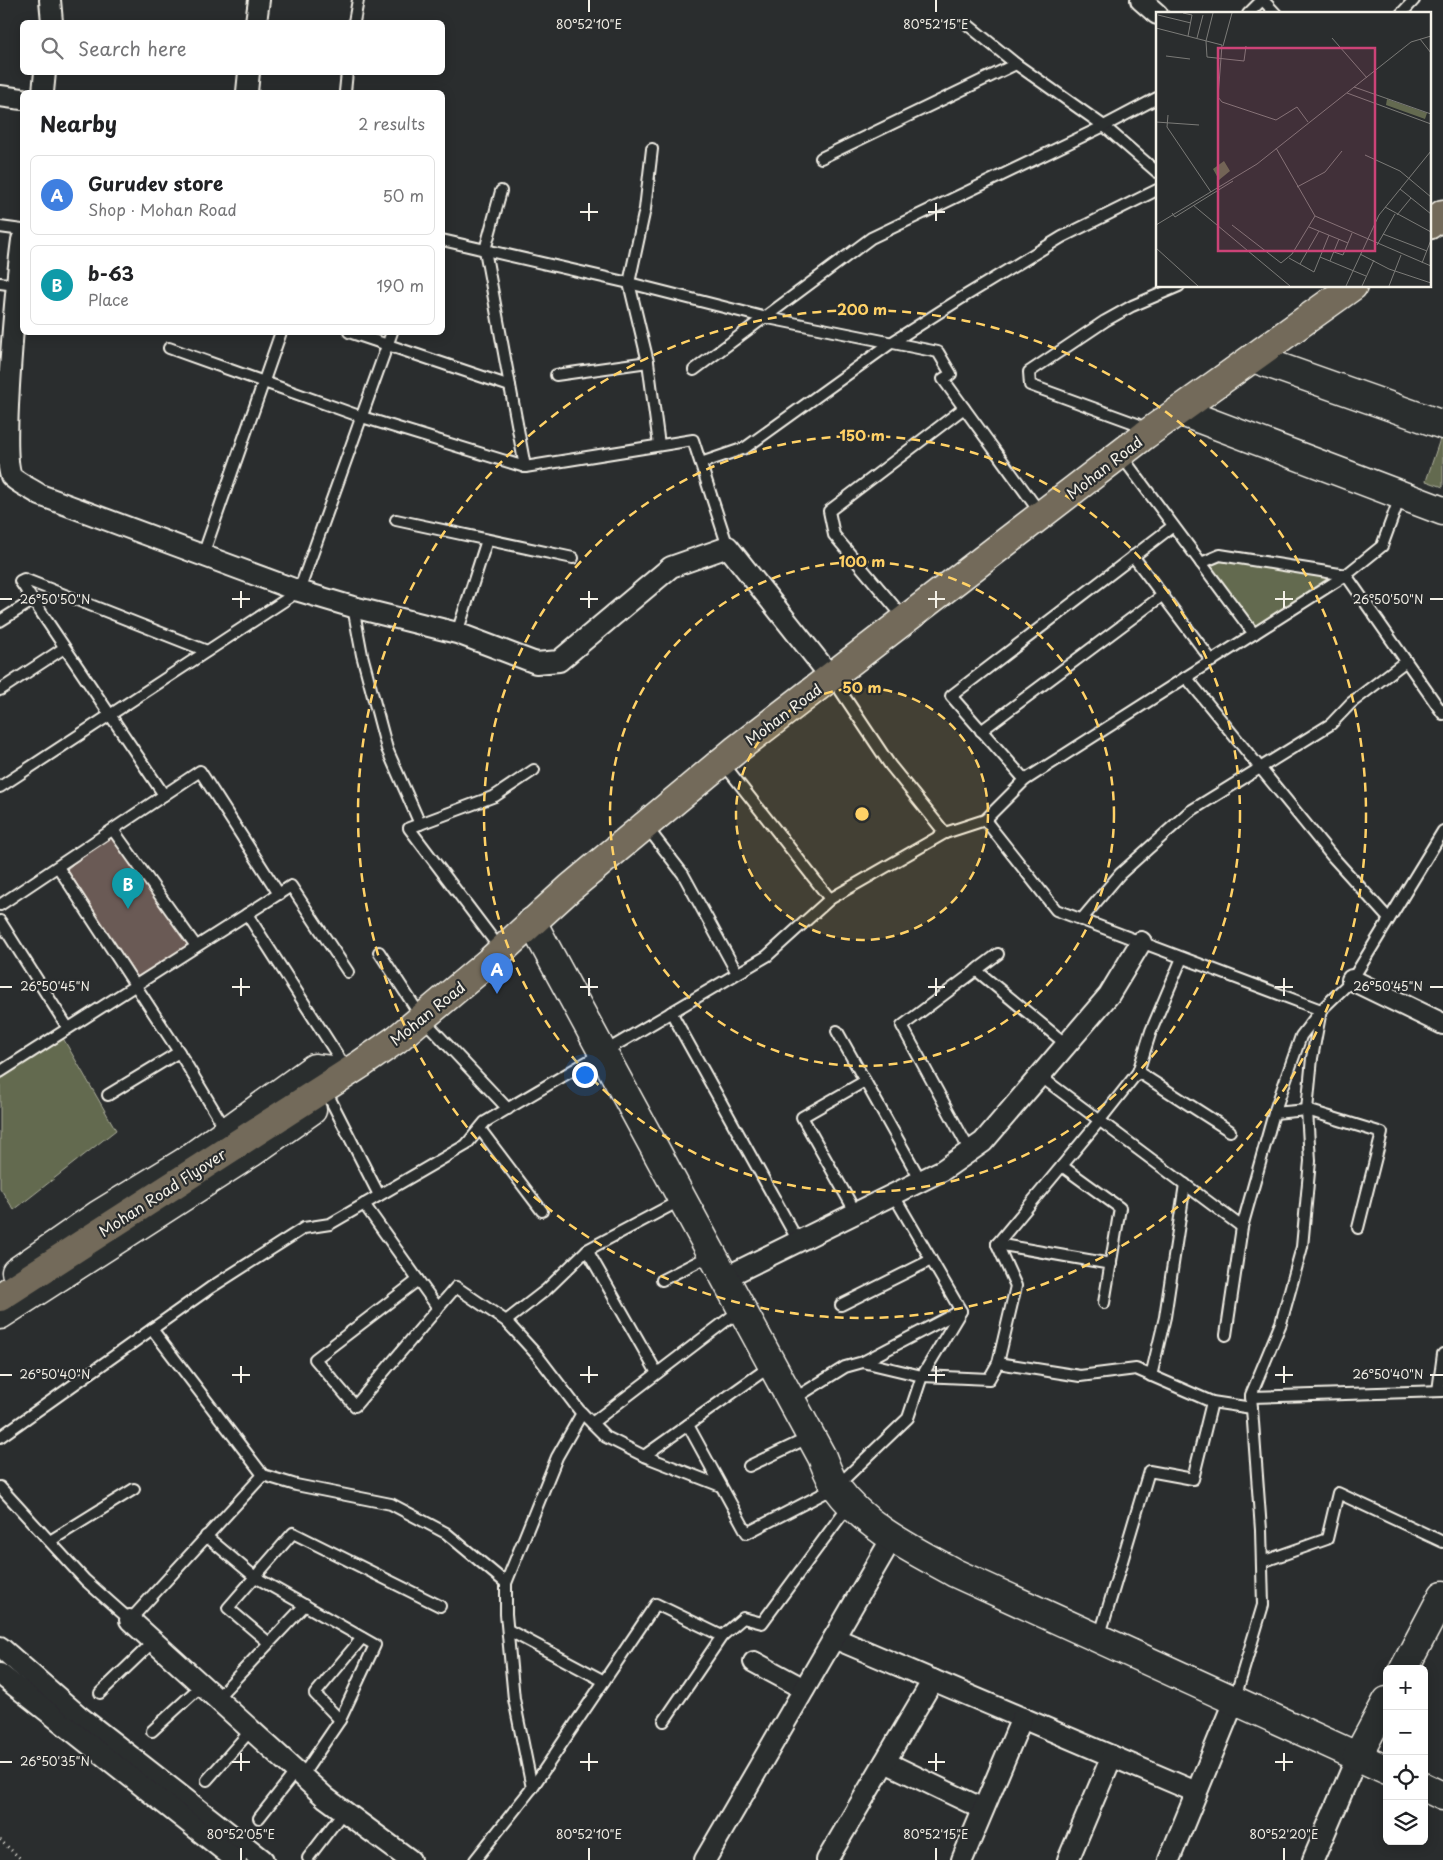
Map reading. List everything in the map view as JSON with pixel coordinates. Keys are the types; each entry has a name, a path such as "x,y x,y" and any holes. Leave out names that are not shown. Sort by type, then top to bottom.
{"main road":[{"path":"1430,224 1443,214"},
{"name":"Mohan Road","path":"327,1093 355,1068 422,1018 645,825 722,762 1145,435 1350,288"},
{"name":"Mohan Road Flyover","path":"0,1297 285,1112 327,1093"}],"street":[{"path":"50,0 52,20"},
{"path":"256,20 259,0"},
{"path":"1142,0 1156,13"},
{"path":"43,90 46,75"},
{"path":"247,90 249,75"},
{"path":"0,96 20,99"},
{"path":"20,246 8,284 8,343 3,381 1,450 11,476 40,495 299,591 353,607 457,633 536,663 559,661 671,567 728,547 831,677"},
{"path":"1253,358 1443,425"},
{"path":"1179,411 1443,511"},
{"path":"532,922 843,1496 892,1538 955,1573 1383,1768"},
{"path":"718,1266 798,1241 943,1170 983,1142 1109,995 1141,942"},
{"path":"1352,980 1443,1024"},
{"path":"0,1282 98,1215 182,1163 314,1068 355,1068"},
{"path":"0,1314 243,1158 327,1093"},
{"path":"705,1860 892,1538"},
{"path":"1406,1665 1443,1595"},
{"path":"130,1620 299,1774 399,1857"},
{"path":"834,1638 1196,1792"},
{"path":"0,1648 86,1732"},
{"path":"754,1662 804,1689"},
{"path":"0,1674 86,1732 189,1813 263,1860"},
{"path":"827,1860 933,1680"},
{"path":"1169,1860 1234,1700"},
{"path":"1313,1860 1357,1757 1383,1708"},
{"path":"962,1860 1022,1718"},
{"path":"1068,1860 1112,1756"},
{"path":"884,1762 983,1808"},
{"path":"1428,1789 1443,1796"},
{"path":"189,1813 227,1856"}],"lane":[{"path":"354,20 358,0"},
{"path":"1250,12 1262,0 1274,12"},
{"path":"1402,12 1414,0"},
{"path":"968,25 1016,64 1104,126 1156,171"},
{"path":"821,158 1016,64"},
{"path":"345,90 347,75"},
{"path":"694,370 871,238 1104,126 1156,99"},
{"path":"652,149 645,210 629,283 648,362 659,445"},
{"path":"701,462 745,448 891,343 1062,237 1156,190"},
{"path":"501,191 485,250 525,467"},
{"path":"0,227 20,230"},
{"path":"445,241 629,283 763,317 938,352 951,374 943,378 1042,515"},
{"path":"1145,435 1137,424 1030,385 1029,372 1104,321 1132,306 1175,288"},
{"path":"203,555 280,335"},
{"path":"357,335 510,386"},
{"path":"0,787 299,591 391,335"},
{"path":"169,348 362,417 525,467 693,440 728,547"},
{"path":"556,375 648,362"},
{"path":"906,620 834,535 829,510 964,408"},
{"path":"1120,454 1254,634"},
{"path":"0,1437 210,1288 304,1228 330,1224 466,1145 485,1122 767,956 830,900 945,833 985,820 1025,780 1346,575 1382,546 1401,495"},
{"path":"396,520 573,558"},
{"path":"1025,780 951,696 1173,526"},
{"path":"457,633 487,540"},
{"path":"1201,563 1220,555 1346,575 1443,714"},
{"path":"1133,556 1212,661"},
{"path":"164,795 20,581 24,579 207,651"},
{"path":"981,731 1163,595"},
{"path":"0,621 32,601"},
{"path":"353,607 362,655 387,749 420,824"},
{"path":"0,690 64,648"},
{"path":"1081,920 1120,874 1189,812 1331,724 1351,703 1406,661"},
{"path":"831,677 890,765 945,833"},
{"path":"1186,677 1332,856 1389,919"},
{"path":"722,762 830,900"},
{"path":"501,951 409,828 495,796 534,770"},
{"path":"0,905 200,771 279,894"},
{"path":"985,820 1056,910 1321,1010"},
{"path":"645,825 683,874 737,973"},
{"path":"113,830 196,946"},
{"path":"1226,1335 1242,1227 1274,1113 1300,1036 1321,1010 1352,980 1442,833"},
{"path":"58,867 179,1052 227,1131"},
{"path":"0,1072 291,886 348,972"},
{"path":"247,914 355,1068"},
{"path":"0,921 68,1028"},
{"path":"379,952 422,1018 508,1109"},
{"path":"970,1151 902,1026 998,954"},
{"path":"997,1244 1138,1072 1151,1031 1182,958"},
{"path":"976,970 1066,1044"},
{"path":"1234,1700 1264,1604 1251,1397 1281,1323 1302,1247 1310,1161 1306,1110 1312,1058 1321,1010"},
{"path":"671,1012 798,1241"},
{"path":"837,1032 921,1181"},
{"path":"108,1095 179,1052"},
{"path":"1138,1072 1230,1131"},
{"path":"1040,1076 1242,1227"},
{"path":"856,1213 802,1117 864,1081"},
{"path":"327,1093 379,1195"},
{"path":"1274,1113 1306,1110 1382,1133 1358,1228"},
{"path":"480,1128 542,1211"},
{"path":"1062,1166 1120,1208 1104,1304"},
{"path":"1151,1376 1165,1317 1185,1184"},
{"path":"893,1194 961,1311"},
{"path":"506,1321 546,1290 587,1250 682,1200"},
{"path":"364,1204 438,1308"},
{"path":"997,1244 1111,1264"},
{"path":"862,1362 922,1376 989,1379 998,1363 1016,1286 997,1244"},
{"path":"587,1250 657,1373"},
{"path":"840,1306 931,1260"},
{"path":"662,1280 718,1266"},
{"path":"418,1280 315,1359 355,1406 456,1287 506,1321 537,1355 582,1413 606,1437 644,1456 721,1486"},
{"path":"592,1423 741,1309"},
{"path":"791,1400 845,1367 862,1362 961,1311"},
{"path":"664,1722 722,1636 743,1618 762,1623 843,1496 908,1418 922,1376 961,1311"},
{"path":"152,1329 263,1474 296,1485 391,1504 446,1532 506,1582"},
{"path":"1251,1397 1441,1391 1443,1354"},
{"path":"998,1363 1080,1376 1136,1369 1212,1402 1252,1408"},
{"path":"644,1456 772,1365"},
{"path":"1098,1639 1149,1471 1193,1479 1212,1402"},
{"path":"532,1788 514,1699 506,1582 557,1457 582,1413"},
{"path":"688,1425 747,1533 843,1496"},
{"path":"749,1466 810,1436"},
{"path":"0,1486 85,1580 130,1620 263,1474"},
{"path":"50,1542 134,1489"},
{"path":"1262,1562 1327,1539 1338,1493 1443,1542"},
{"path":"268,1642 228,1608 293,1533 440,1606"},
{"path":"206,1536 255,1577 375,1645 340,1720 299,1774 259,1818"},
{"path":"475,1860 532,1788 656,1604 722,1636"},
{"path":"217,1698 305,1605"},
{"path":"508,1630 604,1681"},
{"path":"340,1720 315,1694 362,1638"},
{"path":"100,1693 154,1641"},
{"path":"152,1731 202,1685"},
{"path":"206,1780 251,1730"},
{"path":"308,1858 344,1811"}],"path":[{"path":"0,1840 22,1860"}],"green space":[{"path":"1443,433 1443,487 1426,481"},
{"path":"1219,561 1328,578 1255,626 1211,566"},
{"path":"60,1033 116,1130 14,1210 0,1188 0,1079"}],"building":[{"path":"109,833 192,949 137,979 67,869"}],"place":[{"name":"b-63","path":"128,909"},
{"name":"Gurudev store","path":"497,994"}]}
